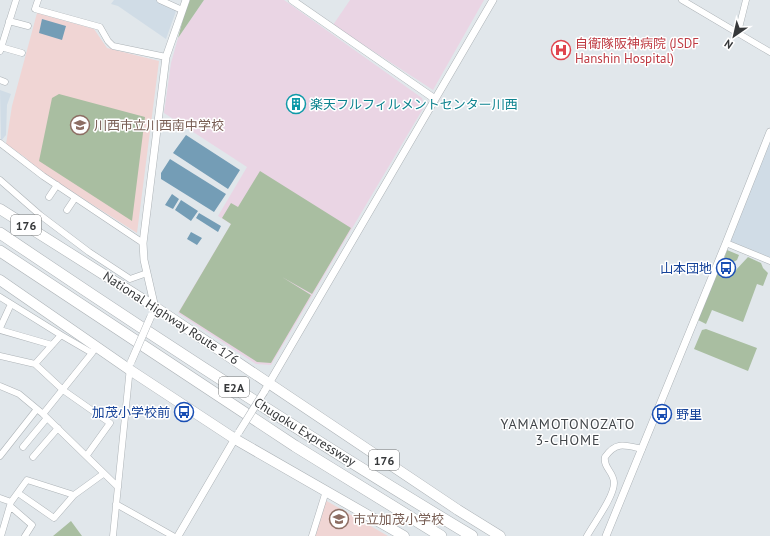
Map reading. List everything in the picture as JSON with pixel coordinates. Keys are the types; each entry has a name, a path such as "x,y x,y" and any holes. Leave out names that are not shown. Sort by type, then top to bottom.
{"highway":[{"path":"0,204 53,242"},
{"name":"National Highway Route 176","path":"0,209 53,242 153,312 269,383 458,510 500,536"},
{"name":"Chugoku Expressway","path":"0,233 108,306 282,418 472,536"},
{"name":"Chugoku Expressway","path":"0,251 288,442 441,536"},
{"path":"0,280 95,350 131,366 326,491 404,536"}],"street":[{"path":"16,0 2,36 1,49 22,53"},
{"path":"38,0 35,9 100,27 108,41 113,46 166,57"},
{"path":"160,0 182,10"},
{"path":"113,536 131,366 153,312 144,260 143,243 166,57 186,0"},
{"path":"292,0 435,99"},
{"path":"178,536 264,392 492,0"},
{"path":"686,1 770,52"},
{"path":"738,32 744,1"},
{"path":"9,21 28,26"},
{"path":"606,536 770,132"},
{"path":"0,143 75,198 143,243"},
{"path":"0,180 40,215 89,252 130,279 147,273"},
{"path":"49,197 57,185"},
{"path":"67,210 75,198"},
{"path":"726,243 770,261"},
{"path":"0,297 61,335 95,350 63,390 23,447"},
{"path":"11,304 0,329 52,345"},
{"path":"35,364 61,335"},
{"path":"0,356 35,364 63,390 110,423 87,455"},
{"path":"0,386 19,394 37,409 87,455 103,474 118,487"},
{"path":"0,456 37,409"},
{"path":"33,457 58,428"},
{"path":"587,536 611,494 615,483 612,474 607,468 605,457 612,448 617,446 642,449"},
{"path":"18,493 54,518 74,495 103,474"},
{"path":"1,536 10,504 27,480 74,495"},
{"path":"312,536 326,491"},
{"path":"0,498 10,504 32,525 25,536"},
{"path":"116,504 173,536"}],"shaded area":[{"path":"114,0 157,0 176,11 166,39 118,6 111,4"},
{"path":"204,0 284,0 422,98 424,107 271,365 256,364 178,313 231,224 218,216 247,167 164,113 171,63 178,38"},
{"path":"350,0 484,0 433,90 333,25"},
{"name":"川西市立川西南中学校","path":"37,13 94,29 107,48 159,61 137,233 32,166 26,158 6,144 12,106"},
{"path":"0,90 11,94 7,105 6,135 1,141"},
{"path":"770,144 770,258 730,241"},
{"name":"市立加茂小学校","path":"325,500 388,536 313,536"}],"green space":[{"path":"188,0 204,0 178,38"},
{"path":"59,94 145,117 132,221 39,161 52,98"},
{"path":"260,171 351,228 312,294 282,277 311,295 271,363 257,362 179,312 231,224 222,218 231,203 238,207"},
{"path":"727,250 739,255 737,260 728,265 723,262"},
{"path":"748,257 761,263 763,268 768,273 763,286 757,284 743,322 712,310 706,324 698,320 719,267 734,272"},
{"path":"706,329 757,348 748,371 694,349 702,330"},
{"path":"71,521 82,536 53,536"}],"water":[{"path":"42,19 66,26 62,40 39,33"},
{"path":"186,135 240,170 228,189 173,153"},
{"path":"170,159 226,194 214,212 161,179 161,173"},
{"path":"172,194 179,199 173,209 165,205"},
{"path":"181,200 198,211 191,221 175,210"},
{"path":"199,213 221,226 218,232 196,218"},
{"path":"191,232 202,238 197,245 187,239"}],"place":[{"name":"自衛隊阪神病院 (JSDF Hanshin Hospital)","path":"561,50"},
{"name":"楽天フルフィルメントセンター川西","path":"296,104"},
{"name":"川西市立川西南中学校","path":"80,125"},
{"name":"山本団地","path":"726,268"},
{"name":"加茂小学校前","path":"184,412"},
{"name":"野里","path":"662,414"},
{"name":"市立加茂小学校","path":"339,519"}],"district":[{"name":"YAMAMOTONOZATO 3-CHOME","path":"568,432"}]}
